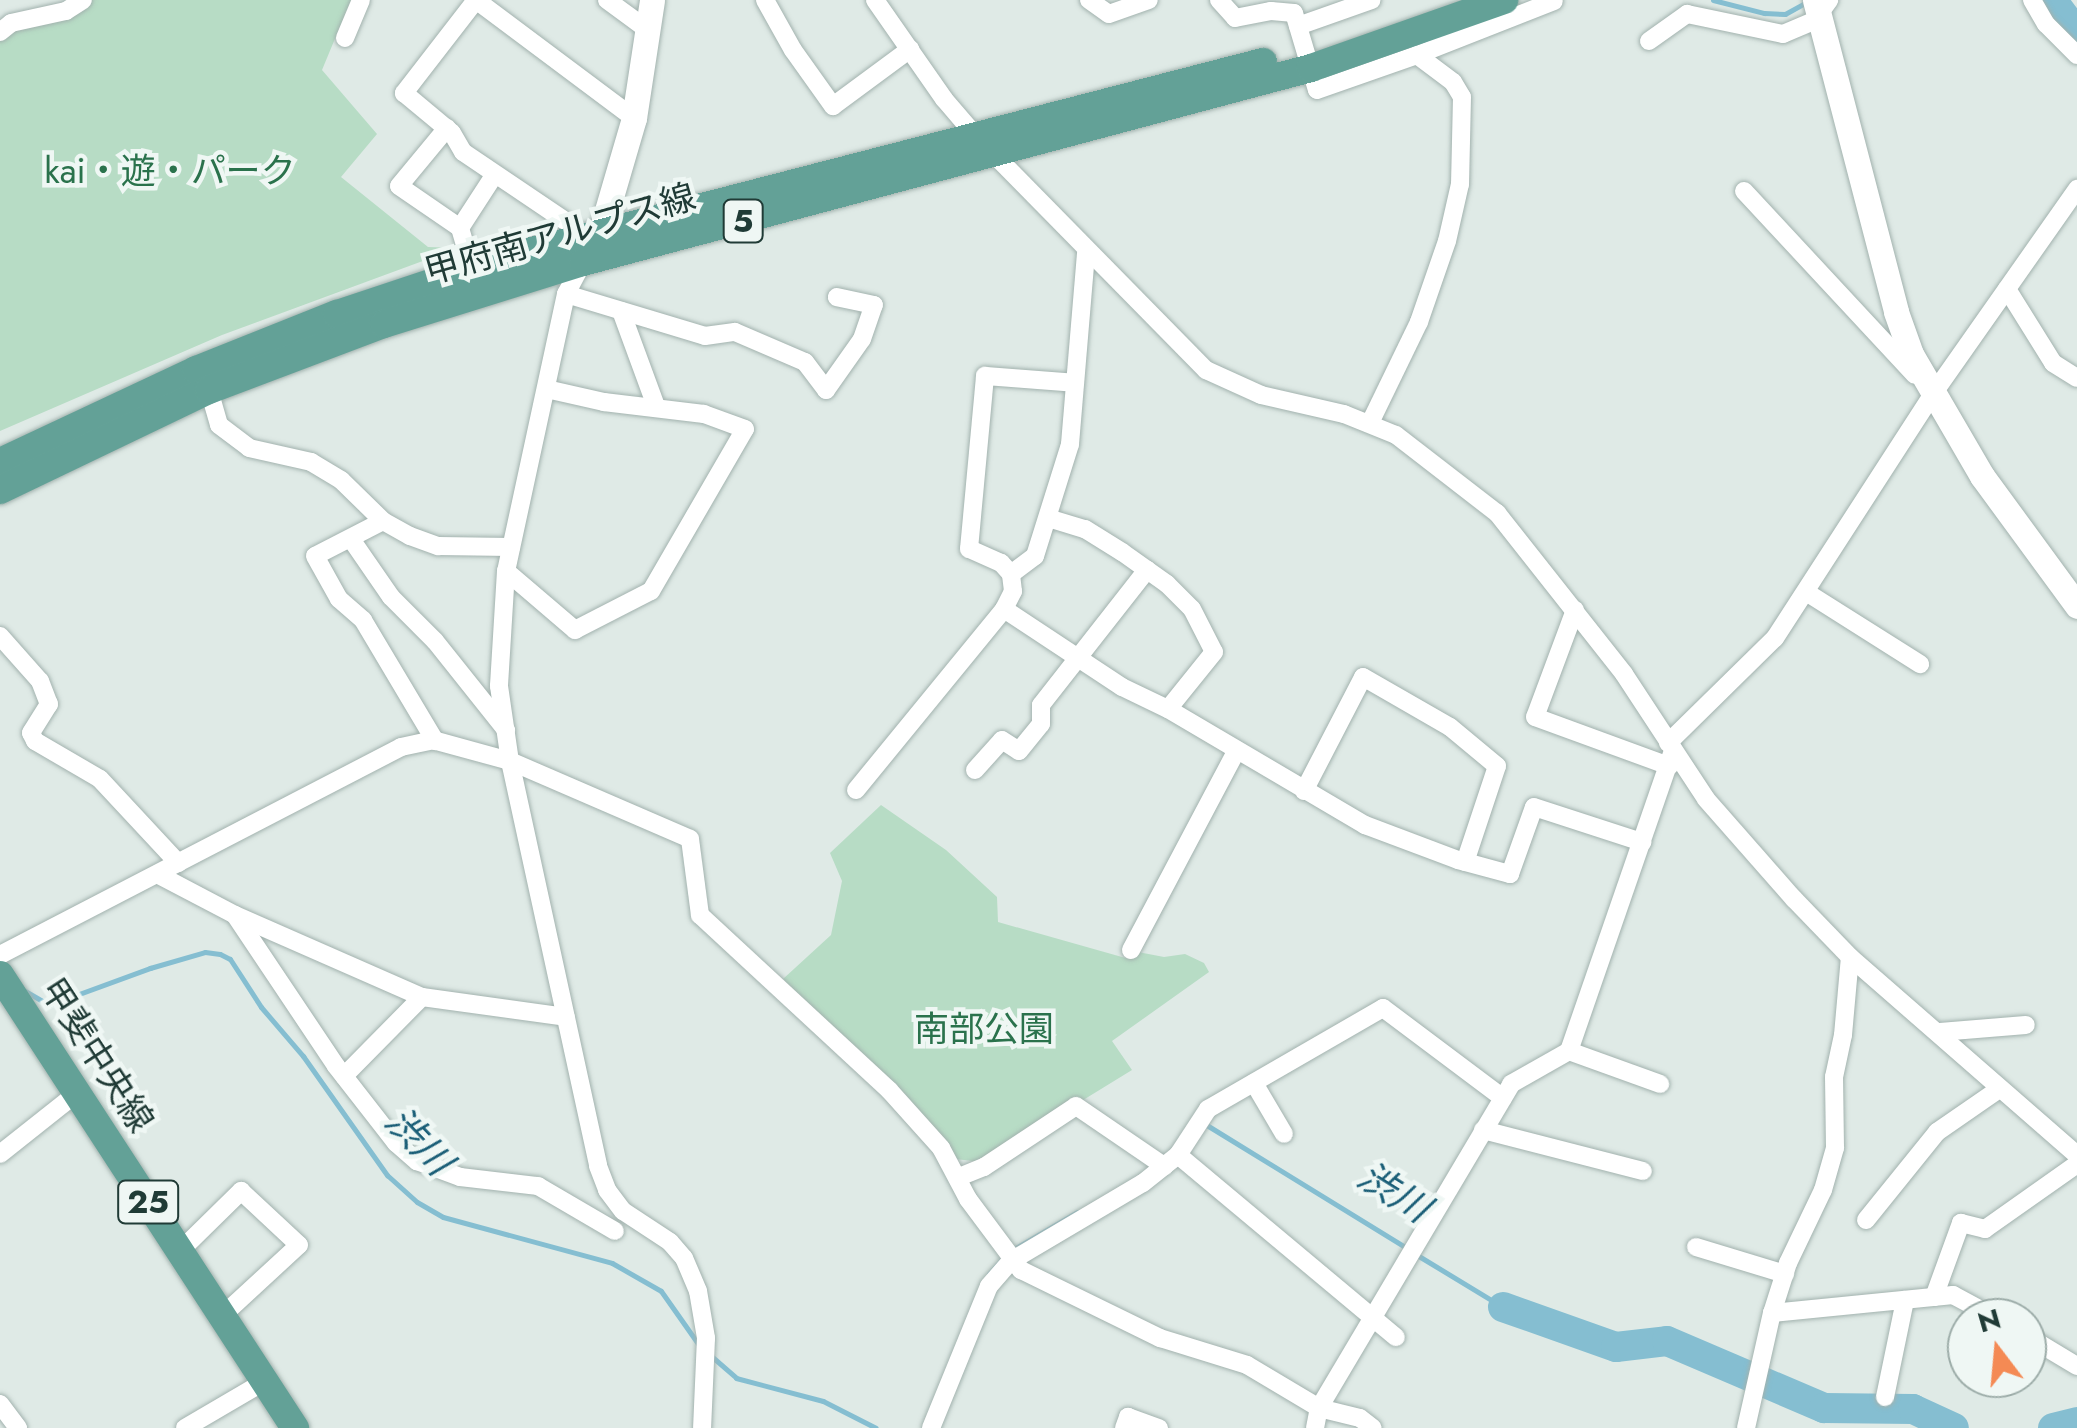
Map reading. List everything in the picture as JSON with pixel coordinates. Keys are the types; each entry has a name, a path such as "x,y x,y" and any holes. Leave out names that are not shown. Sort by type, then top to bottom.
{"main road":[{"name":"甲府南アルプス線","path":"0,490 210,390 384,324 1457,0"},
{"name":"甲府南アルプス線","path":"1305,48 1504,0"},
{"name":"甲府南アルプス線","path":"0,462 196,370 338,314 472,269 601,232 984,144"},
{"name":"甲斐中央線","path":"0,975 295,1428"}],"street":[{"path":"0,32 11,23 66,11 84,0"},
{"path":"345,38 361,0"},
{"path":"564,220 463,152 446,128 404,93 476,0 634,118"},
{"path":"498,16 510,0"},
{"path":"607,0 648,30"},
{"path":"652,0 634,118 601,232 566,294 506,571 499,686 510,761 608,1190 623,1211 670,1242 684,1258 698,1291 706,1338 702,1428"},
{"path":"765,0 793,50 834,106 910,49"},
{"path":"875,0 984,144 1206,370 1262,396 1370,423 1433,460 1497,513 1624,674 1670,753 1706,800 1850,957 2077,1155"},
{"path":"1089,0 1109,14 1149,0"},
{"path":"1219,0 1235,18 1284,10 1294,13 1316,90 1554,1"},
{"path":"1305,48 1372,0"},
{"path":"2032,0 2046,24 2077,55"},
{"path":"1649,41 1687,14 1783,34 1800,30 1820,5"},
{"path":"1820,5 1896,312 1932,394 1982,476 2077,606"},
{"path":"1370,423 1419,322 1447,241 1460,184 1462,97 1453,82 1417,55"},
{"path":"446,128 400,186 460,228 472,269"},
{"path":"460,228 494,174"},
{"path":"1315,1428 1319,1408 1511,1084 1569,1051 1670,753 1751,664 1806,592 1839,533 1932,394 2077,189"},
{"path":"1744,191 1932,394"},
{"path":"1011,574 1035,556 1070,444 1086,252"},
{"path":"2006,290 2053,364 2077,378"},
{"path":"566,294 704,336 735,332 805,362 826,390 862,339 874,305 837,297"},
{"path":"621,311 656,406"},
{"path":"856,790 1004,609 1013,591 1011,574 1001,563 969,549 986,376 1074,383"},
{"path":"506,571 575,630 651,590 745,430 704,414 604,402 546,389"},
{"path":"210,390 219,425 249,448 311,462 341,480 382,520 438,546 511,547"},
{"path":"1048,518 1086,529 1147,570 1192,610 1214,652 1168,709"},
{"path":"382,520 315,556 339,599 363,620 435,740"},
{"path":"351,539 391,597 435,641 506,730"},
{"path":"976,770 1002,740 1019,751 1041,724 1041,705 1147,570"},
{"path":"1806,592 1920,664"},
{"path":"1004,609 1077,658 1365,825 1465,862 1510,874 1534,807 1642,842"},
{"path":"1575,610 1535,718 1670,753"},
{"path":"0,636 40,681 48,704 30,733 35,741 100,779 178,863"},
{"path":"1304,791 1362,676 1450,728 1496,766 1465,862"},
{"path":"0,956 402,747 435,740 510,761 690,839 700,915 889,1090 959,1177 968,1200 1011,1261 1038,1280 1160,1338 1247,1365 1319,1408 1360,1418 1372,1428"},
{"path":"1132,950 1236,752"},
{"path":"157,874 235,915 422,997 566,1017"},
{"path":"235,915 344,1076 396,1144 417,1160 460,1177 538,1186 615,1231"},
{"path":"1746,1428 1784,1274 1823,1190 1835,1148 1834,1078 1843,1035 1850,957"},
{"path":"344,1076 422,997"},
{"path":"931,1428 990,1286 1011,1261 1171,1161 1208,1109 1382,1008 1502,1098"},
{"path":"1940,1032 2026,1024"},
{"path":"1569,1051 1660,1084"},
{"path":"1254,1083 1284,1134"},
{"path":"1866,1220 1937,1132 2000,1089"},
{"path":"0,1154 77,1094"},
{"path":"959,1177 984,1167 1076,1106 1171,1161 1396,1337"},
{"path":"1484,1130 1643,1171"},
{"path":"1934,1297 1960,1223 1985,1230 2077,1164"},
{"path":"180,1250 241,1192 298,1245 222,1316"},
{"path":"1696,1248 1784,1274"},
{"path":"1772,1312 1953,1295 1959,1298"},
{"path":"1885,1397 1905,1300"},
{"path":"2047,1348 2077,1366"},
{"path":"185,1428 265,1381"},
{"path":"0,1404 18,1428"},
{"path":"1124,1428 1128,1417 1159,1428"}],"green space":[{"name":"kai・遊・パーク","path":"89,0 351,0 322,70 377,134 341,177 428,247 458,248 222,335 0,431 0,37"},
{"name":"南部公園","path":"881,805 946,850 997,897 998,922 1129,959 1138,952 1164,957 1185,954 1204,963 1209,972 1112,1041 1132,1070 982,1162 955,1159 783,979 831,935 842,881 830,853"}],"waterway":[{"path":"1713,0 1764,13 1785,14 1805,3"},
{"path":"2052,0 2077,33"},
{"name":"渋川","path":"25,991 49,1005 205,952 230,959 261,1007 303,1056 387,1175 417,1202 443,1217 612,1263 661,1291 701,1348"},
{"name":"渋川","path":"1205,1124 1408,1249"},
{"name":"渋川","path":"1014,1249 1077,1212"},
{"name":"渋川","path":"1417,1255 1503,1307"},
{"name":"渋川","path":"989,1274 1005,1256"},
{"name":"渋川","path":"1503,1307 1616,1347 1667,1341 1824,1408 1913,1409 1954,1428"},
{"name":"渋川","path":"710,1355 736,1378 823,1401 876,1428"},
{"name":"渋川","path":"2053,1428 2077,1422"}]}
